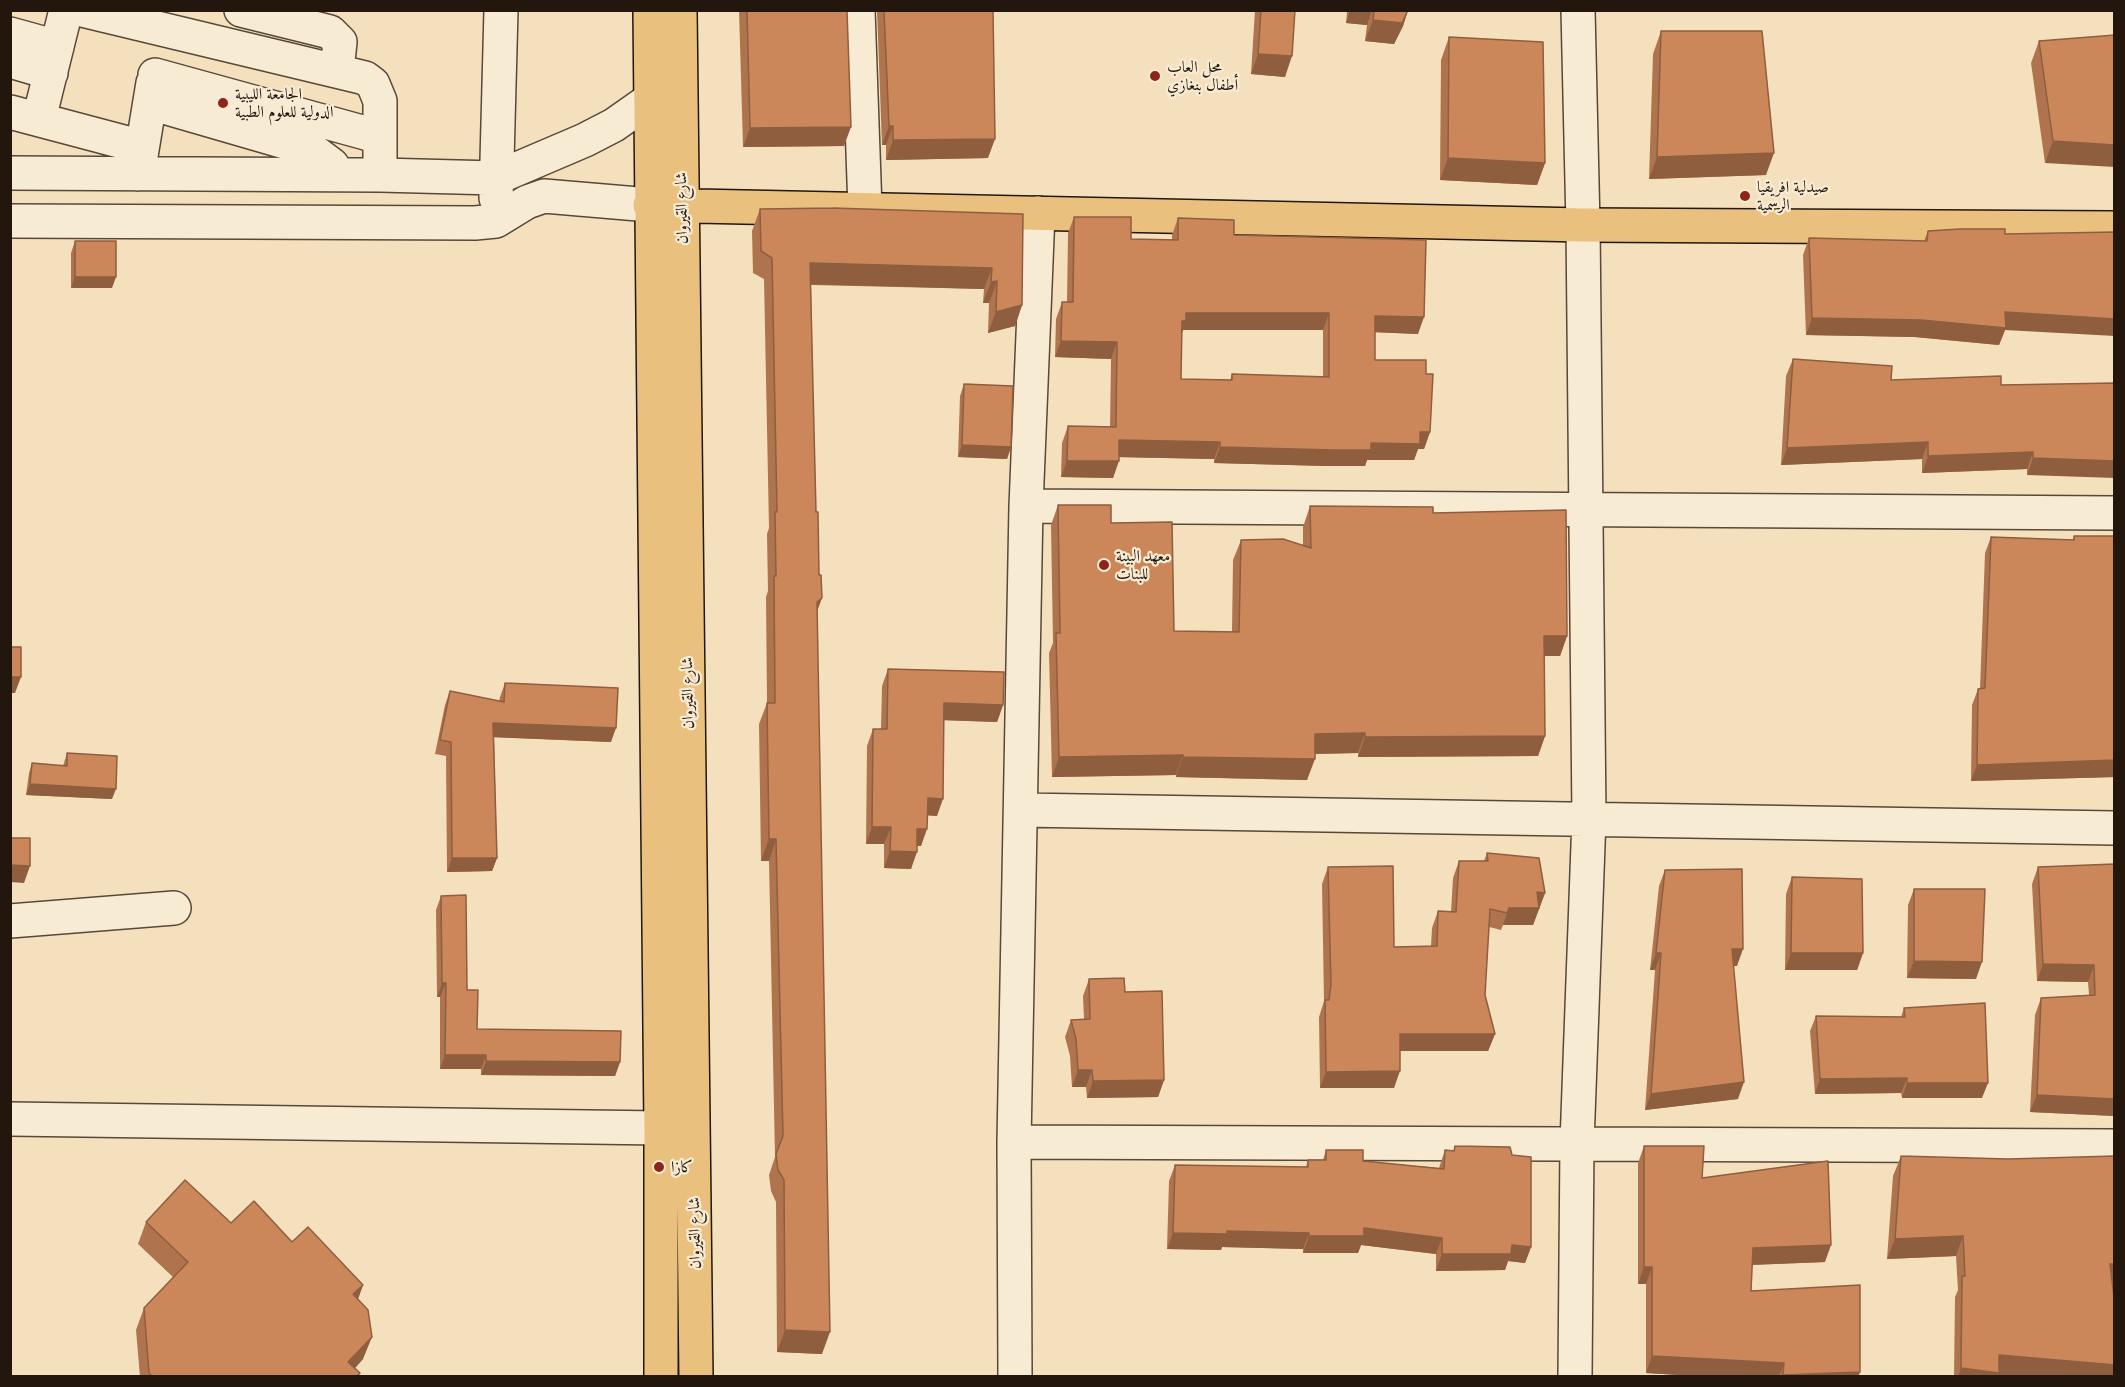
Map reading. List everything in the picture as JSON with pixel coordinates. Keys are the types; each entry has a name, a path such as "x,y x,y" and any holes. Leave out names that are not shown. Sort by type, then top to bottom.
{"main road":[{"name":"شارع القيروان","path":"650,10 650,205 662,1128 661,1377"},
{"name":"شارع القيروان","path":"680,10 696,1377"},
{"path":"650,205 1583,225 2115,228"}],"street":[{"path":"66,10 54,60 25,116 140,160"},
{"path":"82,10 164,20 365,78 373,84 380,101 380,157"},
{"path":"241,10 330,32 340,42 337,70"},
{"path":"496,221 501,10"},
{"path":"858,10 865,209"},
{"path":"1575,1377 1577,1143 1588,818 1583,225 1578,10"},
{"path":"140,160 164,20"},
{"path":"10,34 54,60"},
{"path":"10,61 54,60"},
{"path":"152,89 380,157 496,169 585,140 614,125 651,99"},
{"path":"152,89 312,150 332,165 339,175"},
{"path":"10,173 140,160 339,175 380,157"},
{"path":"10,221 496,221 527,202 544,196 650,205"},
{"path":"1015,1377 1014,1142 1026,506 1038,213"},
{"path":"1026,506 2115,513"},
{"path":"1022,810 2115,828"},
{"path":"10,921 174,908"},
{"path":"10,1119 662,1128"},
{"path":"1014,1142 2115,1146"}],"building":[{"path":"747,10 847,10 851,127 750,128"},
{"path":"884,10 993,10 995,139 893,140 893,126 889,126"},
{"path":"1261,10 1295,10 1292,56 1258,54"},
{"path":"1374,10 1408,10 1402,23 1373,20"},
{"path":"1661,31 1762,31 1774,153 1657,157"},
{"path":"2115,35 2115,145 2053,141 2039,41"},
{"path":"1449,37 1543,42 1545,163 1448,158"},
{"path":"833,208 1023,214 1022,305 996,312 997,281 991,282 992,268 810,263 816,512 818,512 819,575 821,575 822,598 817,602 830,1332 785,1330 784,1180 778,1170 776,1154 783,1136 776,839 769,839 767,703 775,703 774,576 776,576 775,512 777,512 772,258 761,251 760,209"},
{"path":"1074,217 1131,217 1131,239 1178,240 1178,218 1234,220 1234,235 1426,240 1424,317 1375,316 1375,360 1426,360 1426,374 1433,374 1430,432 1420,432 1420,444 1371,443 1371,450 1220,447 1220,442 1119,440 1119,461 1067,461 1068,426 1116,427 1117,342 1061,341 1062,302 1073,302","holes":["1186,313 1329,313 1329,377 1232,374 1232,380 1181,379 1182,321 1186,321"]},
{"path":"2005,229 2005,234 2115,232 2115,319 2005,312 2006,328 1921,320 1812,318 1809,238 1927,241 1928,231"},
{"path":"75,241 116,241 116,277 75,277"},
{"path":"1793,359 1892,366 1891,380 2001,376 2001,385 2115,383 2115,461 2033,458 2033,452 1928,456 1928,442 1787,448"},
{"path":"964,384 1013,386 1011,447 962,445"},
{"path":"1058,505 1111,505 1111,523 1172,522 1174,631 1239,632 1241,540 1283,539 1311,548 1310,506 1433,507 1433,513 1566,510 1567,636 1544,636 1545,736 1365,737 1365,733 1315,734 1315,759 1183,757 1183,755 1059,757 1056,633 1060,633"},
{"path":"2074,536 2115,536 2115,760 1977,765 1978,689 1985,688 1991,537 2074,540"},
{"path":"10,647 21,647 21,677 10,677"},
{"path":"888,669 1004,672 1003,705 944,703 943,799 928,798 927,829 917,829 917,852 890,851 891,827 872,827 873,729 887,729"},
{"path":"505,683 618,688 616,728 493,723 497,858 452,858 451,742 440,740 450,691 504,702"},
{"path":"67,753 117,756 116,789 30,784 32,763 67,766"},
{"path":"10,838 30,838 30,866 10,865"},
{"path":"1487,853 1539,858 1545,893 1537,892 1539,908 1509,908 1507,913 1490,909 1485,995 1495,1034 1400,1034 1400,1071 1326,1072 1325,1000 1329,1000 1331,985 1328,867 1393,866 1394,947 1437,946 1438,911 1456,912 1459,861 1488,861"},
{"path":"2115,864 2115,1099 2037,1095 2041,998 2095,995 2094,965 2043,964 2038,867"},
{"path":"1742,869 1743,949 1732,949 1744,1082 1651,1094 1661,953 1656,953 1665,870"},
{"path":"1792,877 1862,879 1863,953 1791,953"},
{"path":"1914,889 1985,889 1982,962 1914,961"},
{"path":"466,895 467,990 478,990 477,1029 621,1031 620,1062 486,1061 486,1055 445,1055 446,983 442,983 441,896"},
{"path":"1124,978 1125,992 1162,991 1164,1080 1093,1081 1092,1070 1078,1070 1076,1039 1071,1020 1090,1019 1089,979"},
{"path":"1985,1003 1988,1083 1907,1083 1907,1078 1820,1079 1816,1016 1905,1017 1904,1008"},
{"path":"1455,1146 1510,1147 1512,1155 1531,1157 1531,1247 1512,1245 1511,1254 1442,1254 1442,1238 1364,1228 1364,1236 1309,1236 1309,1233 1227,1231 1227,1234 1173,1233 1175,1165 1308,1167 1308,1160 1326,1160 1326,1150 1363,1150 1363,1161 1444,1169 1445,1150 1454,1151"},
{"path":"1644,1146 1704,1146 1702,1178 1828,1161 1831,1245 1753,1248 1751,1291 1860,1285 1860,1372 1783,1375 1784,1363 1652,1356 1652,1267 1644,1267"},
{"path":"1901,1156 2008,1159 2115,1156 2115,1264 2110,1264 2115,1306 2115,1365 1999,1355 1999,1373 1961,1368 1962,1276 1965,1276 1963,1236 1895,1239"},
{"path":"185,1180 231,1223 254,1201 292,1242 308,1227 363,1285 353,1294 368,1310 372,1337 348,1362 360,1373 356,1377 153,1377 149,1373 144,1308 188,1262 146,1222"}],"place":[{"name":"محل العاب أطفال بنغازي","path":"1155,76"},
{"name":"الجامعة الليبية الدولية للعلوم الطبية","path":"223,103"},
{"name":"صيدلية افريقيا الرسمية","path":"1745,196"},
{"name":"معهد البينة للبنات","path":"1104,565"},
{"name":"كازا","path":"659,1167"}]}
